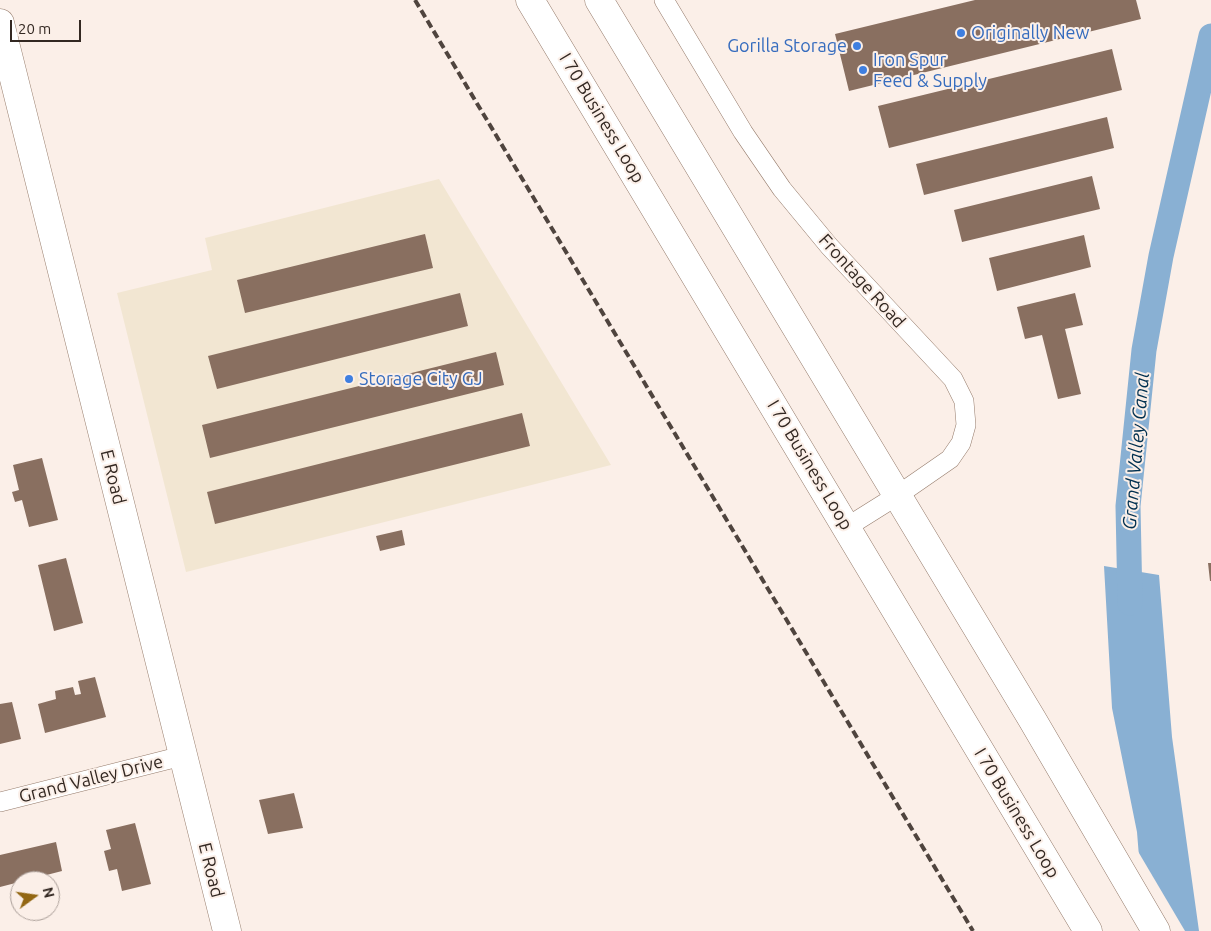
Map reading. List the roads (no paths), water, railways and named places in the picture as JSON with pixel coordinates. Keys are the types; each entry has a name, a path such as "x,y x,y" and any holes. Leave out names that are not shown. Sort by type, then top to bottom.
{"main road":[{"name":"I 70 Business Loop","path":"530,0 1088,931"},
{"path":"599,0 1032,718 1128,886 1156,931"},
{"name":"E Road","path":"0,23 7,76 227,931"}],"street":[{"name":"Frontage Road","path":"664,0 743,132 782,188 829,246 953,380 964,401 966,425 961,443 950,459 898,496 847,527"},
{"name":"Grand Valley Drive","path":"0,802 182,756"}],"water":[{"path":"1104,566 1159,575 1172,737 1199,931 1145,931 1137,832 1112,708"}],"waterway":[{"name":"Grand Valley Canal","path":"1130,603 1128,506 1144,350 1161,256 1211,36"}],"railway":[{"path":"415,0 973,931"}],"place":[{"name":"Originally New","path":"961,33"},
{"name":"Gorilla Storage","path":"857,46"},
{"name":"Iron Spur Feed & Supply","path":"863,70"},
{"name":"Storage City GJ","path":"349,379"}]}
